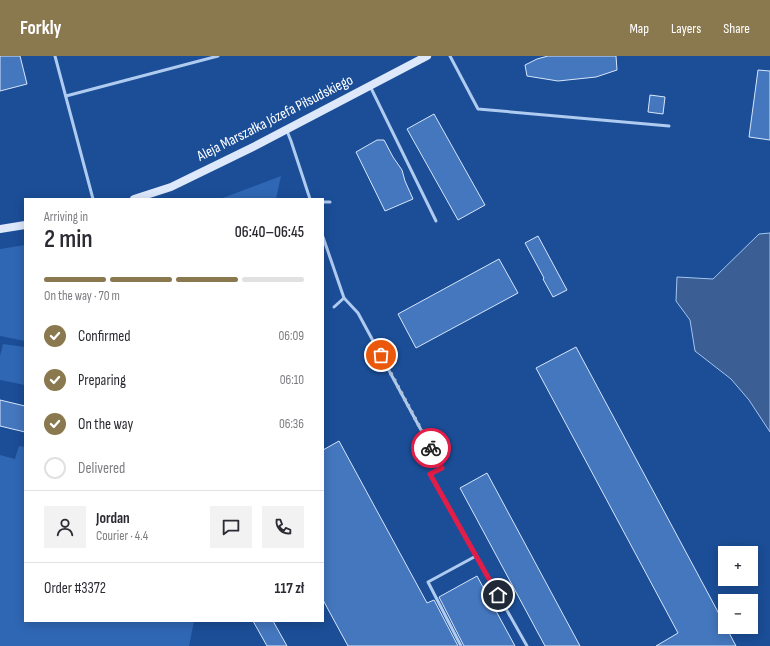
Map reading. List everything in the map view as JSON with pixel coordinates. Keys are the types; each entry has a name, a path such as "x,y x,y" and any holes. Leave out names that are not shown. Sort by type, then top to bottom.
{"street":[{"name":"Aleja Marszałka Józefa Piłsudskiego","path":"137,198 171,187 255,146 427,56"},
{"path":"0,228 24,225"}],"lane":[{"path":"55,56 93,198"},
{"path":"66,96 218,56"},
{"path":"450,56 478,109 669,126"},
{"path":"370,86 436,221"},
{"path":"286,130 310,198"},
{"path":"324,202 330,202"},
{"path":"324,240 344,298 358,313 442,468 430,474 527,646"},
{"path":"334,307 344,298"},
{"path":"461,646 428,582 476,556"}],"shaded area":[{"path":"281,176 276,198 223,198"},
{"path":"770,233 770,432 749,400 731,379 695,351 690,320 676,301 677,277 713,279 759,234"},
{"path":"24,245 24,341 0,336 0,249"},
{"path":"3,344 24,347 24,385 0,380 0,356"},
{"path":"19,446 24,447 24,622 194,622 189,646 0,646 0,455 15,459"}],"building":[{"path":"0,56 20,56 27,84 0,91"},
{"path":"548,56 616,56 617,70 596,77 558,81 527,76 525,65 537,59"},
{"path":"758,70 770,71 770,140 749,137"},
{"path":"650,95 665,97 663,114 648,112"},
{"path":"434,114 485,205 458,220 407,129"},
{"path":"377,140 384,140 402,170 413,199 385,211 356,152"},
{"path":"538,236 567,290 553,297 525,243"},
{"path":"499,259 518,293 416,348 398,314"},
{"path":"576,347 718,612 718,634 730,634 736,646 656,646 678,633 536,368"},
{"path":"0,400 24,406 24,432 0,426"},
{"path":"339,441 427,603 434,600 458,646 348,646 324,602 324,449"},
{"path":"487,473 580,646 545,646 460,488"},
{"path":"477,576 515,646 464,646 439,597"},
{"path":"254,622 274,622 287,646 267,646"}],"way so far":[{"path":"381,355 431,448"}],"route":[{"path":"431,448 442,468 430,474 498,595"}]}
